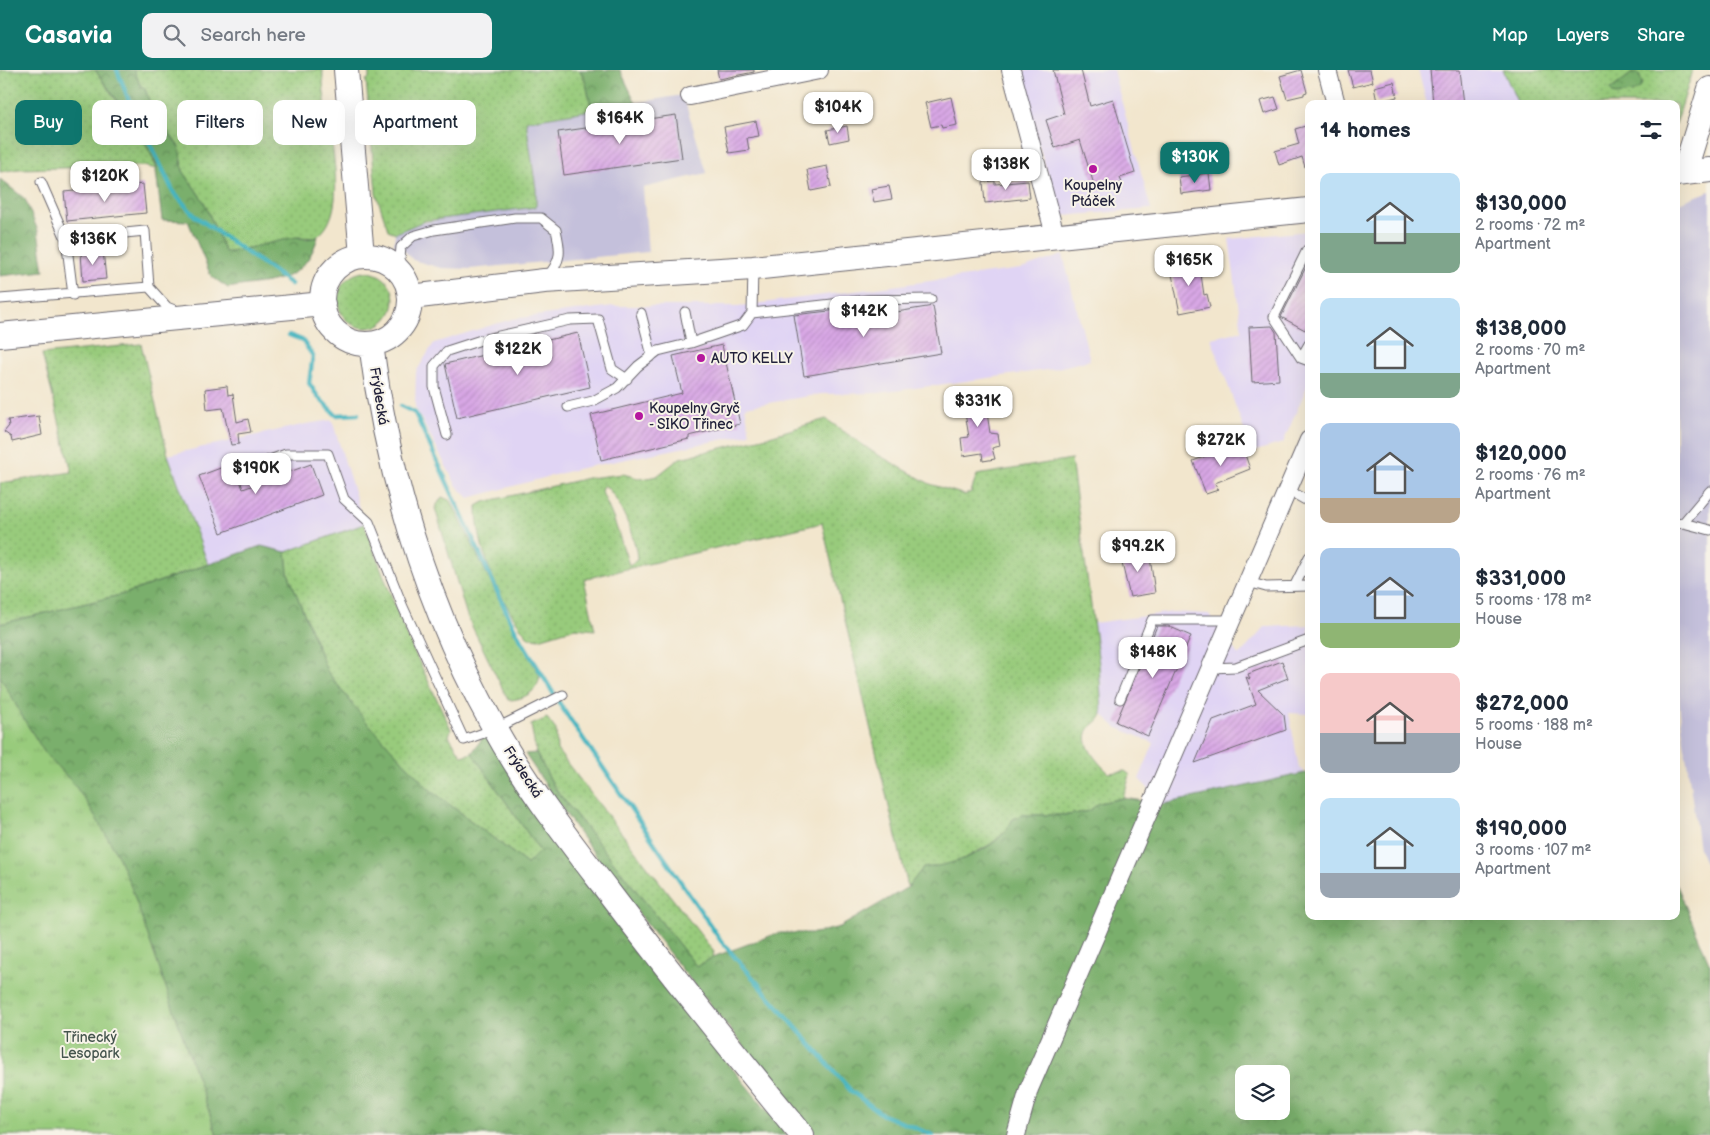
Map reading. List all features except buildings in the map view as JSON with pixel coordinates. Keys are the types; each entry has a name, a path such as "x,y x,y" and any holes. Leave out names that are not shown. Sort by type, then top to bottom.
{"main road":[{"path":"346,70 362,256"},
{"path":"1710,89 1680,174 1710,170"},
{"path":"411,297 544,282 753,268 1305,210"},
{"path":"362,256 376,256 389,261 399,270 407,282 411,297 409,310 400,328 384,340 371,344 357,343 344,338 334,329 326,318 322,304 326,284 337,267 349,259 362,256"},
{"path":"0,335 322,304"},
{"name":"Frýdecká","path":"371,344 386,437 412,538 453,645 495,729 559,827 690,998 802,1135"}],"street":[{"path":"690,96 820,70"},
{"path":"1011,70 1055,235"},
{"path":"1327,70 1335,100"},
{"path":"1016,1135 1028,1088 1305,450"}],"lane":[{"path":"41,182 66,239 73,294"},
{"path":"399,270 401,247 413,236 443,228 515,218 541,218 556,230 561,252 555,268 544,282"},
{"path":"66,239 145,230 149,287 166,307 189,316"},
{"path":"1305,254 1274,318 1305,360"},
{"path":"568,407 593,401 618,388 658,351 691,343 743,325 752,313 753,268"},
{"path":"0,299 149,287"},
{"path":"752,313 868,300 931,299"},
{"path":"685,312 691,343"},
{"path":"641,313 652,356"},
{"path":"447,435 434,387 434,366 447,351 481,340 570,320 598,319 612,369 626,379"},
{"path":"242,470 286,454 328,454 344,500 369,522 403,607 464,740 495,729 563,694"},
{"path":"1288,490 1305,500"},
{"path":"1680,522 1710,491"},
{"path":"1680,523 1710,530"},
{"path":"1295,585 1305,565"},
{"path":"1248,582 1266,587 1305,586"},
{"path":"1120,699 1152,620 1232,620"},
{"path":"1210,668 1236,666 1305,641"}],"shaded area":[{"path":"1029,70 1113,70 1151,209 1061,216 1016,73"},
{"path":"1418,70 1503,70 1516,100 1426,100"},
{"path":"683,95 707,173 643,188 648,252 470,269 441,268 413,260 401,247 394,245 395,233 415,224 459,216 536,207 536,189 526,121"},
{"path":"1710,191 1710,875 1699,849 1680,712 1680,202"},
{"path":"1305,231 1305,391 1283,443 1252,452 1211,338 1242,331 1229,239"},
{"path":"1063,255 1090,360 1053,369 879,393 821,394 745,407 750,434 577,469 469,498 456,485 415,407 416,372 434,343 512,319 613,306 740,306 1021,269"},
{"path":"332,420 364,524 286,552 260,546 208,564 168,455 306,424"},
{"path":"1173,612 1209,614 1239,656 1265,627 1305,625 1305,714 1289,713 1299,768 1305,773 1164,804 1139,779 1154,743 1116,727 1102,714 1094,623"}],"green space":[{"path":"0,70 95,70 116,100 92,100 92,145 147,145 157,169 143,166 19,169 0,172"},
{"path":"95,70 134,70 140,85 145,89 149,100 117,100"},
{"path":"134,70 323,70 326,100 273,100 273,145 332,145 336,184 334,206 328,225 315,238 299,237 225,252 204,202 183,171 182,160 167,130 167,100 149,100 145,89 140,85"},
{"path":"365,70 580,70 586,83 592,110 526,121 536,189 536,207 424,221 396,233 388,230 376,193 372,145 476,145 476,100 368,100 366,80 369,79 369,71"},
{"path":"580,70 620,70 636,103 592,110 586,83"},
{"path":"1503,70 1693,70 1680,111 1680,100 1516,100"},
{"path":"1632,73 1639,74 1642,83 1640,88 1632,93 1615,95 1610,90"},
{"path":"167,130 179,147 183,171 204,202 225,252 296,237 306,239 318,237 312,253 304,265 284,278 228,288 211,276 188,221 162,220 157,166 146,145 167,145"},
{"path":"0,179 25,199 38,231 44,271 0,276"},
{"path":"366,272 377,274 386,280 392,289 394,300 392,311 386,320 377,326 366,328 355,326 346,320 340,311 338,300 340,289 346,280 355,274"},
{"path":"141,344 168,455 208,564 124,594 0,624 0,483 72,472 42,354"},
{"path":"826,419 873,452 930,484 965,495 971,492 977,475 1071,459 1099,664 1102,714 1098,721 1089,729 1086,741 1092,753 1109,773 1125,771 1130,775 1123,798 1099,803 1089,811 1069,815 1023,815 1013,819 1007,831 991,844 958,862 923,868 908,887 822,523 584,579 595,630 575,628 539,639 528,637 508,609 492,575 481,540 477,506 484,502 588,478 623,474 642,479 657,476 680,458 763,438","holes":["604,485 621,509 634,542 637,560 629,565 614,520 601,490"]},
{"path":"442,497 451,501 510,622 540,676 539,682 533,691 524,697 508,700 467,616 435,508"},
{"path":"364,524 405,632 451,729 449,736 462,756 472,753 540,851 527,864 428,788 364,719 327,671 288,573 286,552"},
{"path":"261,546 286,552 288,573 327,671 364,719 428,788 527,864 540,851 472,753 485,734 550,833 681,1006 787,1135 217,1135 131,887 117,854 73,783 46,755 0,676 0,624 124,594"},
{"name":"Třinecký Lesopark","path":"0,676 46,755 73,783 117,854 131,887 217,1135 0,1135"},
{"path":"547,718 556,730 557,750 714,952 713,957 697,967 556,790 536,753 531,725"},
{"path":"536,753 556,790 697,967 713,957 778,933 815,933 840,927 908,887 923,868 962,859 987,847 1006,830 1013,819 1023,815 1069,815 1089,811 1099,803 1123,798 1164,804 1305,773 1305,920 1680,920 1680,893 1710,965 1710,1135 817,1135 703,996 593,853 525,754"}],"waterway":[{"path":"117,70 128,98 174,193 195,216 291,284"},
{"path":"289,335 302,340 313,356 309,383 318,397 336,415 358,414"},
{"path":"401,406 415,413 515,630 561,706 721,941 851,1091 883,1115 933,1135"}],"place":[{"name":"Koupelny Ptáček","path":"1093,169"},
{"name":"AUTO KELLY","path":"701,358"},
{"name":"Koupelny Gryč - SIKO Třinec","path":"639,416"}]}
